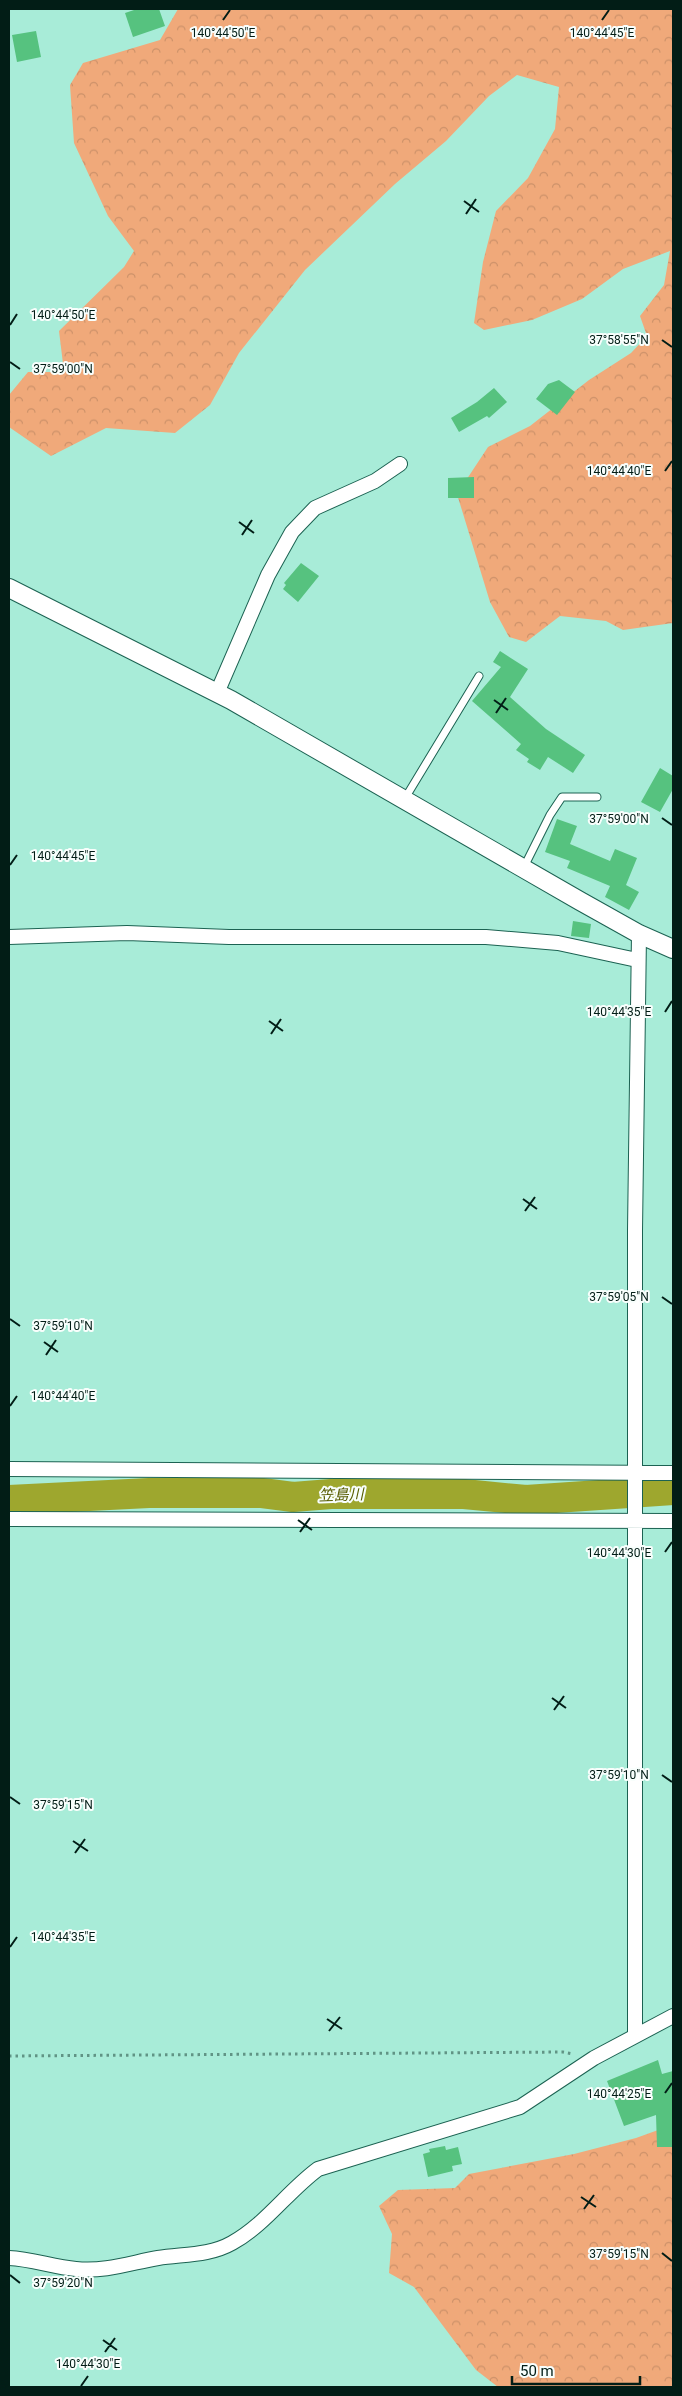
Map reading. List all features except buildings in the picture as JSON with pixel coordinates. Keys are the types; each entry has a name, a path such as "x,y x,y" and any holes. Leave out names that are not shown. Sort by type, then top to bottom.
{"street":[{"path":"217,693 268,575 292,532 315,508 375,481 400,464"},
{"path":"9,588 217,693 639,934 673,949"},
{"path":"9,937 126,933 229,937 486,937 558,944 637,960"},
{"path":"635,2036 637,1520 635,1472 637,960 639,934"},
{"path":"9,1469 673,1473"},
{"path":"9,1519 673,1520"},
{"path":"9,2258 76,2269 110,2269 159,2258 214,2251 233,2243 258,2225 297,2184 318,2169 520,2107 594,2058 673,2016"}],"lane":[{"path":"404,800 479,676"},
{"path":"523,868 550,815 562,797 596,797"}],"path":[{"path":"9,2056 563,2052 594,2058"}],"green space":[{"path":"178,9 673,9 673,623 623,630 606,621 560,616 526,642 509,637 490,602 457,494 488,447 530,426 589,380 631,353 647,336 640,316 664,285 670,251 623,269 582,299 532,320 484,330 474,323 483,262 496,211 528,178 555,129 559,87 517,75 489,96 446,141 395,184 305,270 239,353 210,405 175,433 106,428 51,456 9,427 9,395 28,372 64,372 59,331 124,267 134,251 108,216 74,143 70,85 83,63 160,40"},
{"path":"672,2125 673,2387 498,2387 476,2370 414,2287 389,2273 392,2234 379,2206 398,2190 455,2188 469,2174 574,2154 636,2138"}],"waterway":[{"name":"笠島川","path":"9,1500 149,1493 262,1493 293,1497 331,1494 464,1494 526,1500 673,1490"}]}
